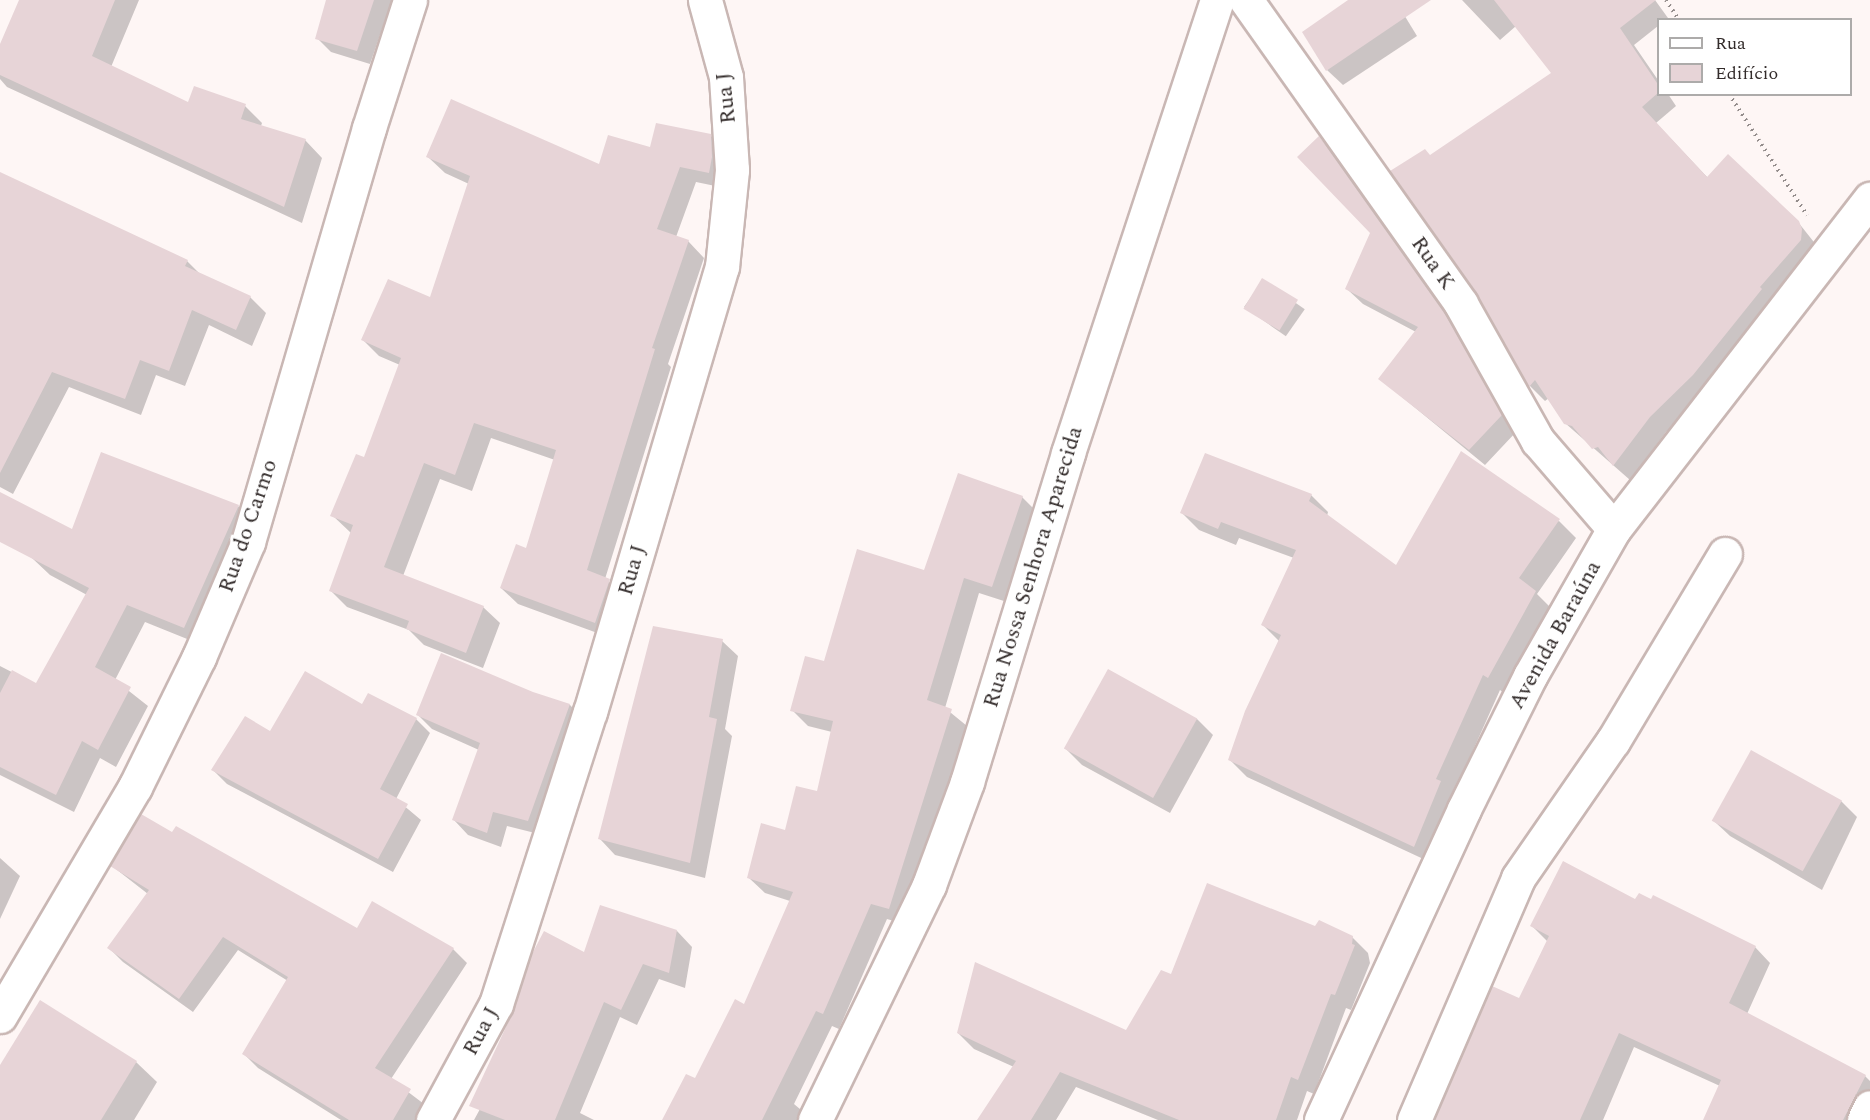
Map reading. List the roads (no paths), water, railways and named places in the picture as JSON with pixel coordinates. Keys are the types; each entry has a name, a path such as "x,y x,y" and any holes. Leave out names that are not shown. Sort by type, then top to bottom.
{"street":[{"name":"Rua do Carmo","path":"0,1016 135,787 199,657 248,542 369,128 410,0"},
{"name":"Rua J","path":"433,1120 496,1004 590,712 722,267 732,170 728,101 726,77 705,0"},
{"name":"Rua Nossa Senhora Aparecida","path":"815,1120 929,885 968,782 1068,453 1217,0"},
{"name":"Rua K","path":"1246,0 1461,304 1538,441 1614,529"},
{"name":"Avenida Baraúna","path":"1321,1120 1530,676 1614,529 1870,199"},
{"path":"1414,1120 1518,879 1612,741 1725,554"},
{"path":"1864,1120 1870,1107"}]}
